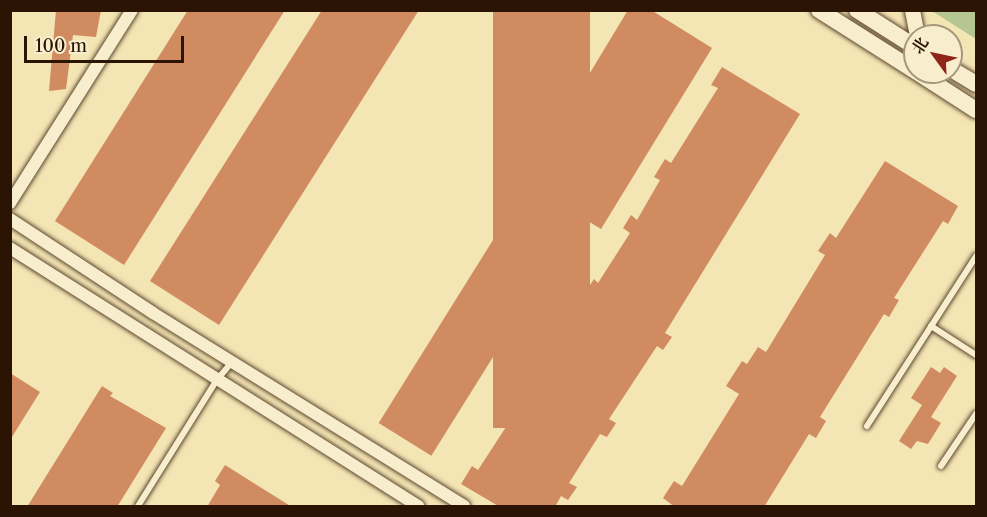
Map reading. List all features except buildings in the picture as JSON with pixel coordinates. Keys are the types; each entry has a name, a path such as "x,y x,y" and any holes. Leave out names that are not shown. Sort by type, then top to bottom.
{"main road":[{"path":"819,10 903,63"},
{"path":"857,10 903,39"},
{"path":"963,76 976,84"},
{"path":"936,84 976,110"}],"street":[{"path":"10,203 132,10"},
{"path":"10,219 232,362 464,507"},
{"path":"10,248 216,381 418,507"}],"lane":[{"path":"867,426 976,256"},
{"path":"931,326 976,354"},
{"path":"138,507 216,381 232,362"},
{"path":"941,466 976,414"}],"green space":[{"path":"932,11 976,11 976,39 963,31 963,24 952,24"}]}
